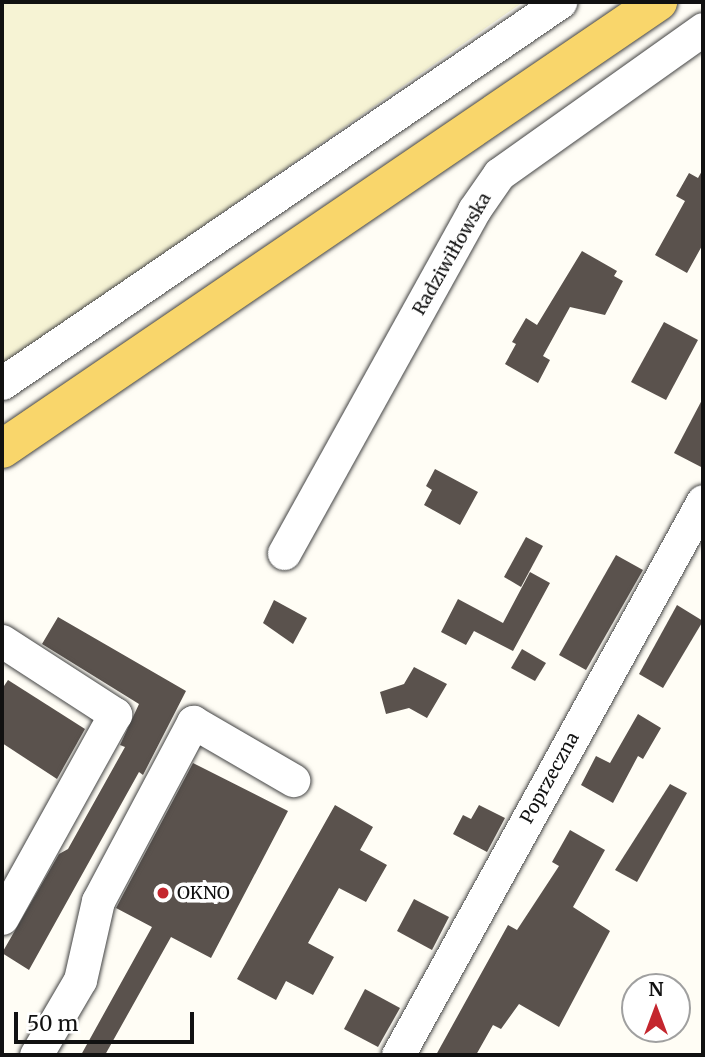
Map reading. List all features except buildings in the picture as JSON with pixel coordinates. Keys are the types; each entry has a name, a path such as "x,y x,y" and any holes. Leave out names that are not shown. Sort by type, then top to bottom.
{"main road":[{"path":"2,449 658,2"}],"street":[{"path":"2,383 560,2"},
{"name":"Radziwiłłowska","path":"284,553 474,210 499,174 511,161 703,29"},
{"name":"Poprzeczna","path":"398,1055 703,502"},
{"path":"2,641 115,714 2,918"},
{"path":"36,1055 80,980 98,901 194,722 293,780"}],"shaded area":[{"path":"2,2 523,2 2,367"}],"place":[{"name":"OKNO","path":"163,893"}]}
